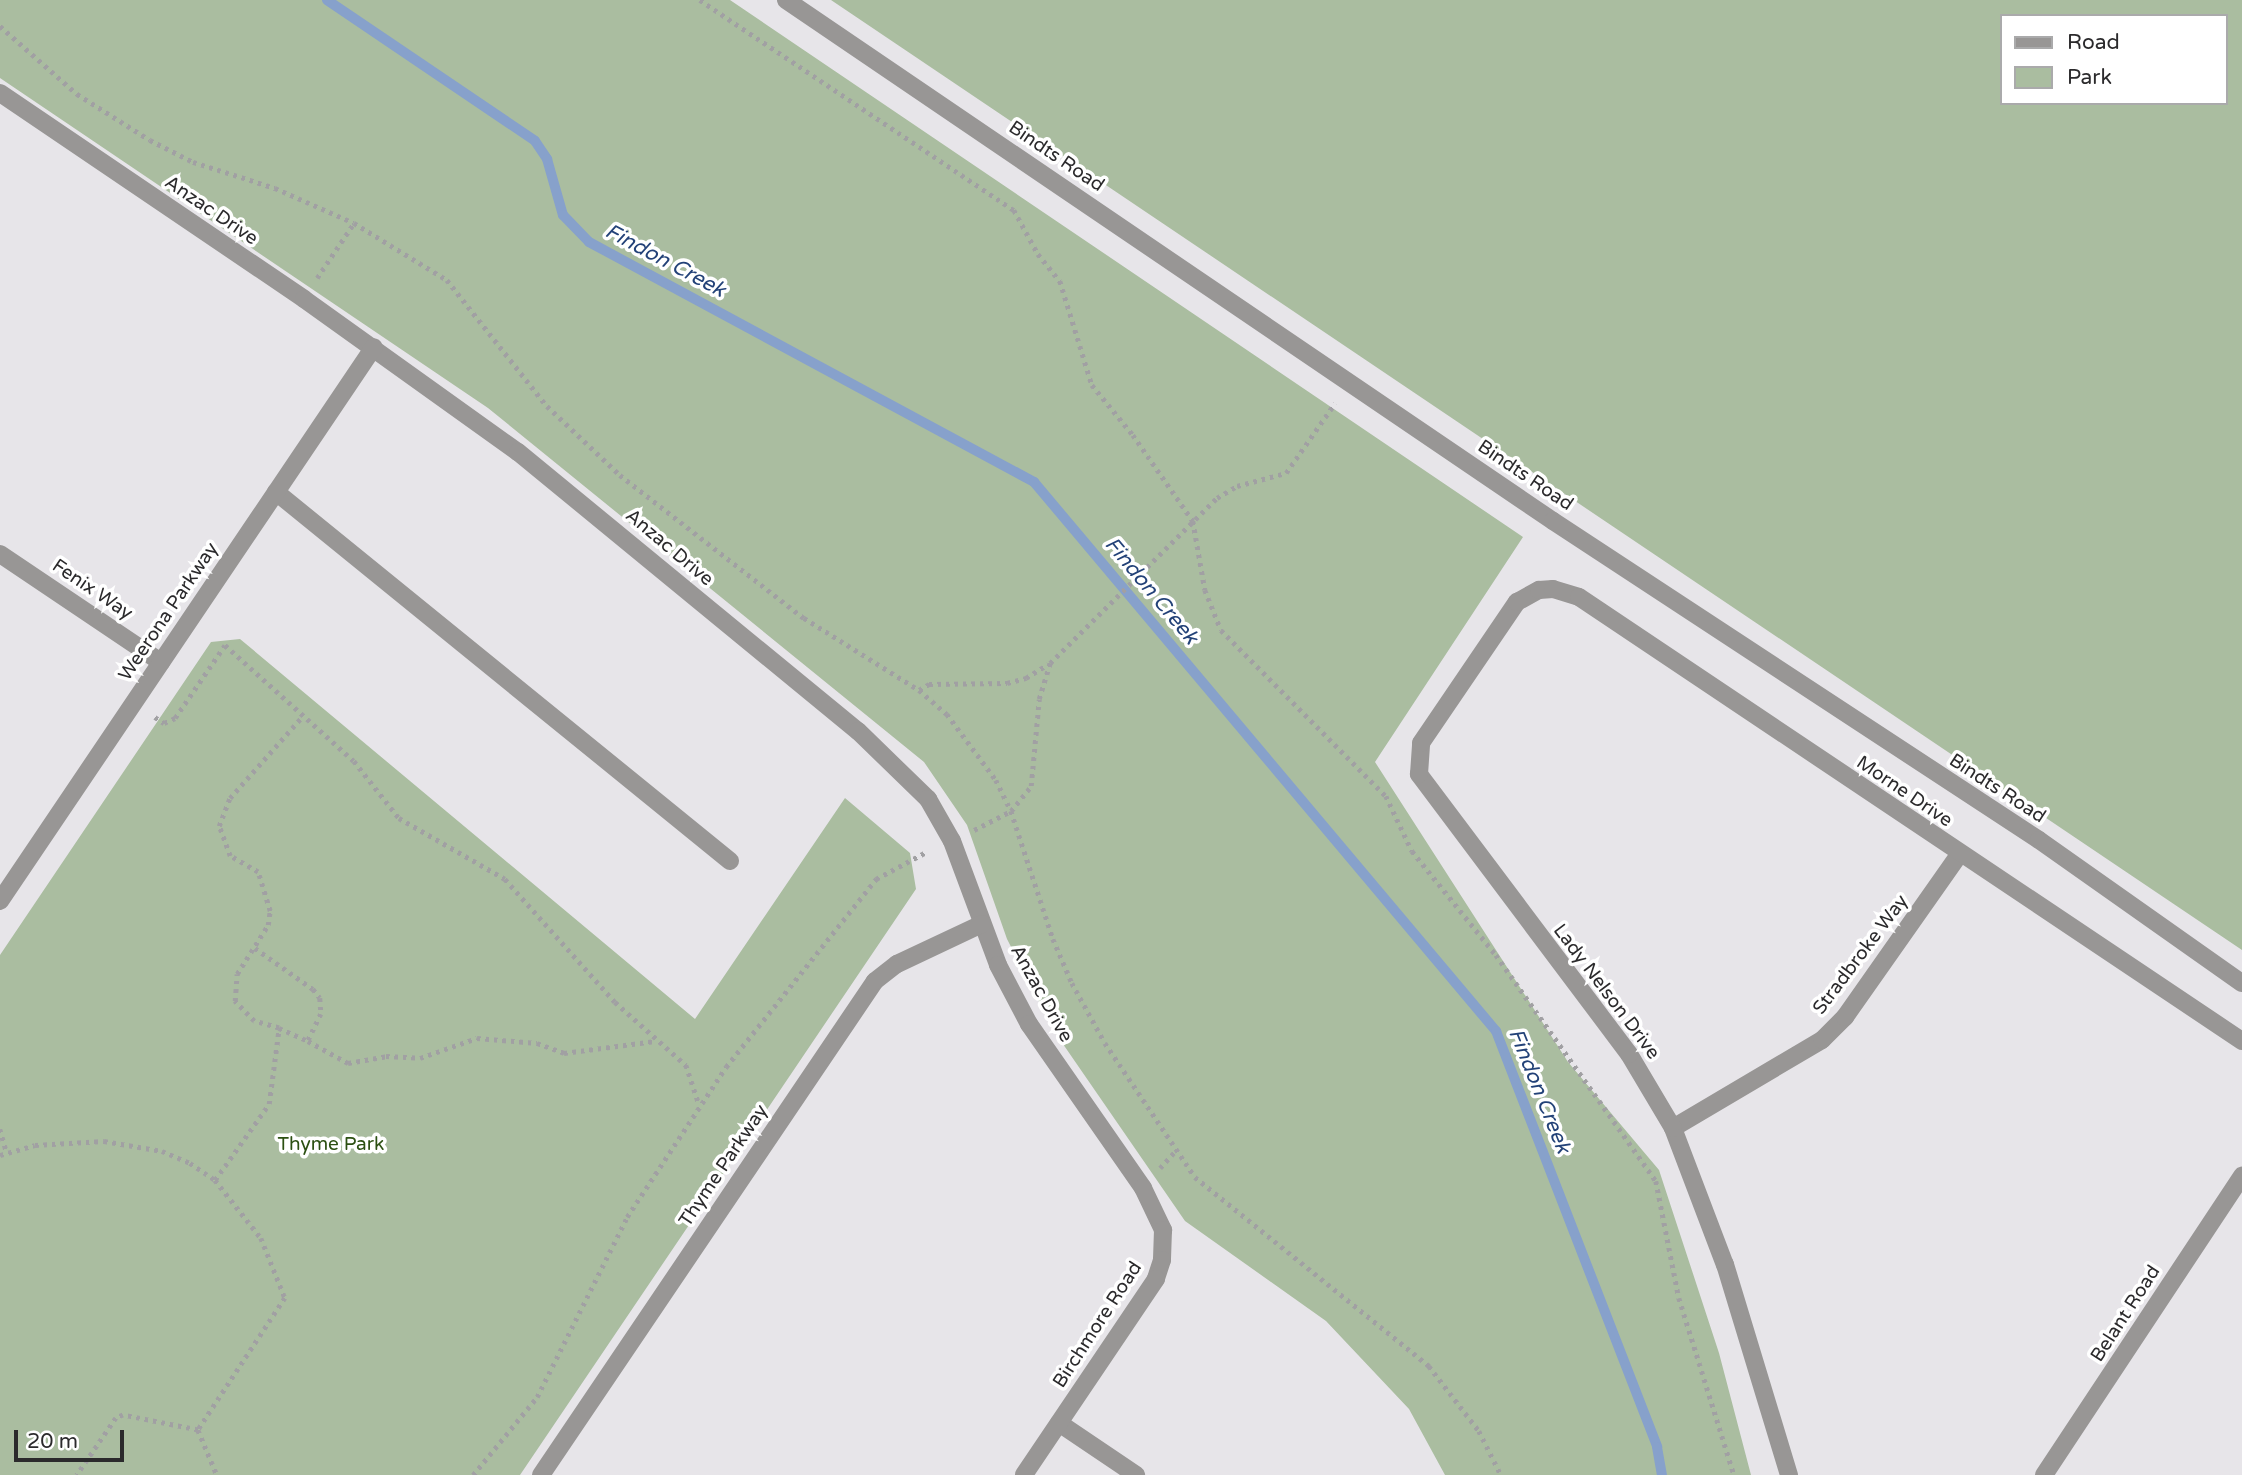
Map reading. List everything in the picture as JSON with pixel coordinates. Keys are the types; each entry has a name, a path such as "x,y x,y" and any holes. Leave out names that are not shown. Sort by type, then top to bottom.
{"street":[{"name":"Bindts Road","path":"786,0 1348,382 2039,840 2242,983"},
{"name":"Anzac Drive","path":"0,93 374,347 518,452 858,732 928,799 952,841 982,924 1029,1024 1143,1188"},
{"name":"Weerona Parkway","path":"0,901 374,347"},
{"path":"276,492 730,861"},
{"name":"Fenix Way","path":"0,554 161,662"},
{"name":"Morne Drive","path":"1539,590 1553,589 1579,597 1959,855 2242,1041"},
{"name":"Lady Nelson Drive","path":"1539,590 1508,613 1431,728 1418,753 1419,774 1629,1054 1673,1128 1725,1265 1789,1475"},
{"name":"Stradbroke Way","path":"1673,1128 1822,1040 1845,1017 1959,855"},
{"name":"Thyme Parkway","path":"541,1475 875,981 897,964 982,924"},
{"name":"Belant Road","path":"2044,1475 2242,1176"},
{"name":"Birchmore Road","path":"1024,1475 1162,1264 1163,1230 1143,1188"},
{"path":"1059,1423 1136,1475"}],"path":[{"path":"700,0 1014,210 1038,254 1060,281 1093,385 1133,435 1192,521 1205,590 1221,630 1387,796 1412,851 1496,955 1656,1181 1682,1309 1734,1475"},
{"path":"304,299 354,223"},
{"path":"919,690 929,684 1007,683 1026,678 1050,663 1192,521 1237,486 1286,473 1348,382"},
{"path":"134,702 170,723 225,645 363,771 405,823 505,879 599,986 656,1041 686,1065 699,1105"},
{"path":"473,1475 537,1397 627,1217 699,1105 876,879 1011,811 1031,786 1039,699 1050,663"},
{"path":"302,717 230,798 219,826 221,841 230,856 258,872 264,885 268,925 237,974 235,1001 254,1021 279,1028 348,1063 386,1056 420,1058 477,1038 537,1043 564,1053 656,1041"},
{"path":"255,948 320,998 321,1014 308,1041"},
{"path":"215,1180 235,1158 269,1104 279,1028"},
{"path":"0,1129 7,1153"},
{"path":"0,1155 35,1144 104,1141 162,1151 215,1180 261,1238 285,1298 198,1430"},
{"path":"77,1475 116,1419 123,1415 198,1430"},
{"path":"198,1430 217,1475"}],"green space":[{"path":"0,0 730,0 1523,537 1375,762 1568,1062 1659,1170 1719,1353 1751,1475 1445,1475 1409,1409 1326,1321 1185,1221 1054,1031 1007,939 967,825 924,762 488,408 0,78"},
{"path":"831,0 2242,0 2242,950"},
{"name":"Thyme Park","path":"240,639 695,1019 845,798 910,853 916,889 520,1475 0,1475 0,955 211,642"}],"waterway":[{"name":"Findon Creek","path":"327,0 535,141 547,159 563,215 589,242 1034,482 1496,1031 1657,1447 1662,1475"}]}
